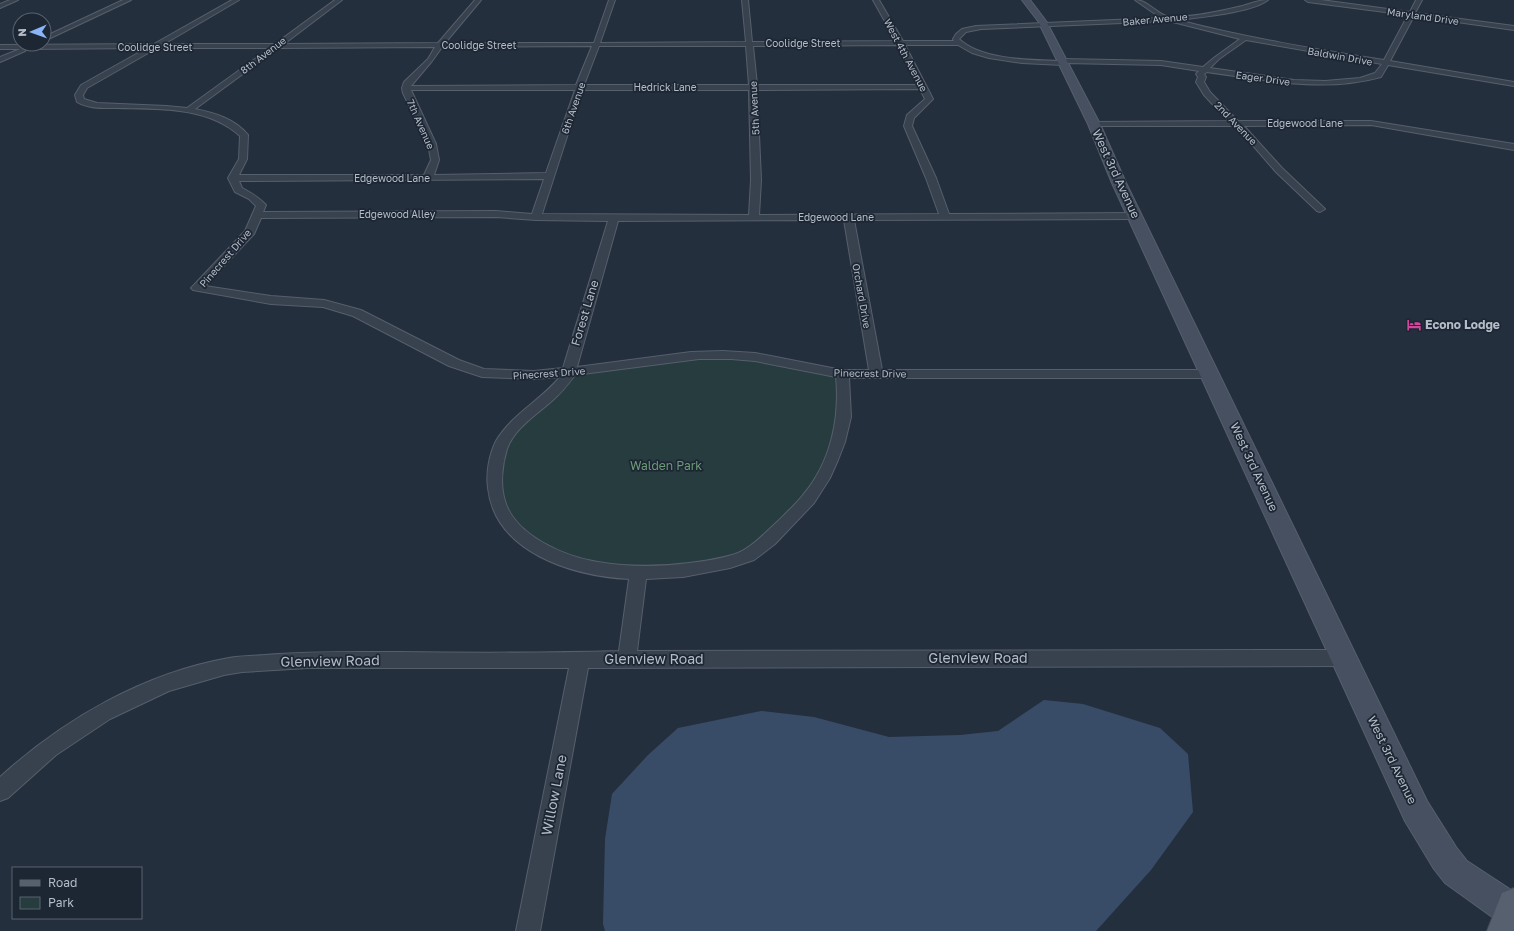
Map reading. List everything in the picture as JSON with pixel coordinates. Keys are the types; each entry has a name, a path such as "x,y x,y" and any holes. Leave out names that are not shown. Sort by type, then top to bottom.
{"street":[{"path":"0,6 16,0"},
{"path":"52,35 128,0"},
{"path":"233,178 243,159 244,135 240,130 225,121 204,114 188,111 97,105 83,102 80,100 79,96 84,87 236,0"},
{"name":"8th Avenue","path":"188,111 339,0"},
{"name":"7th Avenue","path":"428,178 435,160 432,144 406,88 409,81 430,60 478,0"},
{"name":"6th Avenue","path":"536,217 612,0"},
{"name":"5th Avenue","path":"744,0 754,87 756,156 755,208 753,217"},
{"name":"West 4th Avenue","path":"876,0 929,99 910,117 908,126 931,178 945,216"},
{"name":"West 3rd Avenue","path":"1026,0 1044,24 1094,124 1416,811 1445,858 1456,872 1511,915"},
{"path":"1138,0 1168,19"},
{"name":"Baker Avenue","path":"958,43 956,39 957,35 968,29 998,26 1168,19 1240,8 1265,0"},
{"name":"Maryland Drive","path":"1308,0 1514,28"},
{"name":"Eager Drive","path":"958,43 968,49 988,55 1023,60 1063,62 1150,62 1206,69 1286,82 1339,83 1361,80 1378,75 1386,63 1419,0"},
{"name":"Baldwin Drive","path":"1168,19 1245,38 1514,84"},
{"path":"1206,69 1245,38"},
{"name":"Coolidge Street","path":"52,47 596,46 958,43"},
{"name":"Coolidge Street","path":"0,48 12,48"},
{"path":"0,60 17,52"},
{"name":"2nd Avenue","path":"1206,69 1200,74 1202,77 1200,82 1204,88 1235,123 1247,133 1279,170 1320,209"},
{"name":"Hedrick Lane","path":"406,88 923,87"},
{"name":"Edgewood Lane","path":"1094,124 1371,123 1514,147"},
{"name":"Edgewood Lane","path":"233,178 428,178 550,176"},
{"name":"Pinecrest Drive","path":"233,178 238,190 252,197 261,205 258,215 250,232 197,288 271,300 324,304 350,311 387,327 454,363 477,372 508,375 534,375 691,356 732,355 761,358 808,369 842,374 1210,374"},
{"name":"Edgewood Alley","path":"258,215 474,214 536,217"},
{"name":"Edgewood Lane","path":"536,217 1136,216"},
{"name":"Forest Lane","path":"614,217 568,372 552,394 508,433 500,447 494,468 492,483 495,500 501,514 512,528 528,543 540,550 594,568 622,572 638,572"},
{"name":"Orchard Drive","path":"848,217 876,374"},
{"path":"627,659 638,572 672,572 721,564 742,558 768,540 811,496 838,444 844,422 845,398 842,374"},
{"name":"Glenview Road","path":"0,791 45,752 89,722 114,708 149,690 190,675 226,666 296,660 1343,658"},
{"name":"Willow Lane","path":"528,931 580,660"}],"green space":[{"name":"Walden Park","path":"732,356 841,375 844,397 821,479 742,558 622,571 541,550 502,513 500,448 568,375 640,364"}],"water":[{"path":"1044,700 1083,704 1160,728 1188,754 1193,812 1151,870 1096,931 605,931 603,924 605,839 612,794 648,755 678,728 761,711 814,717 889,737 960,735 998,731"}],"place":[{"name":"Econo Lodge","path":"1414,325"}]}
